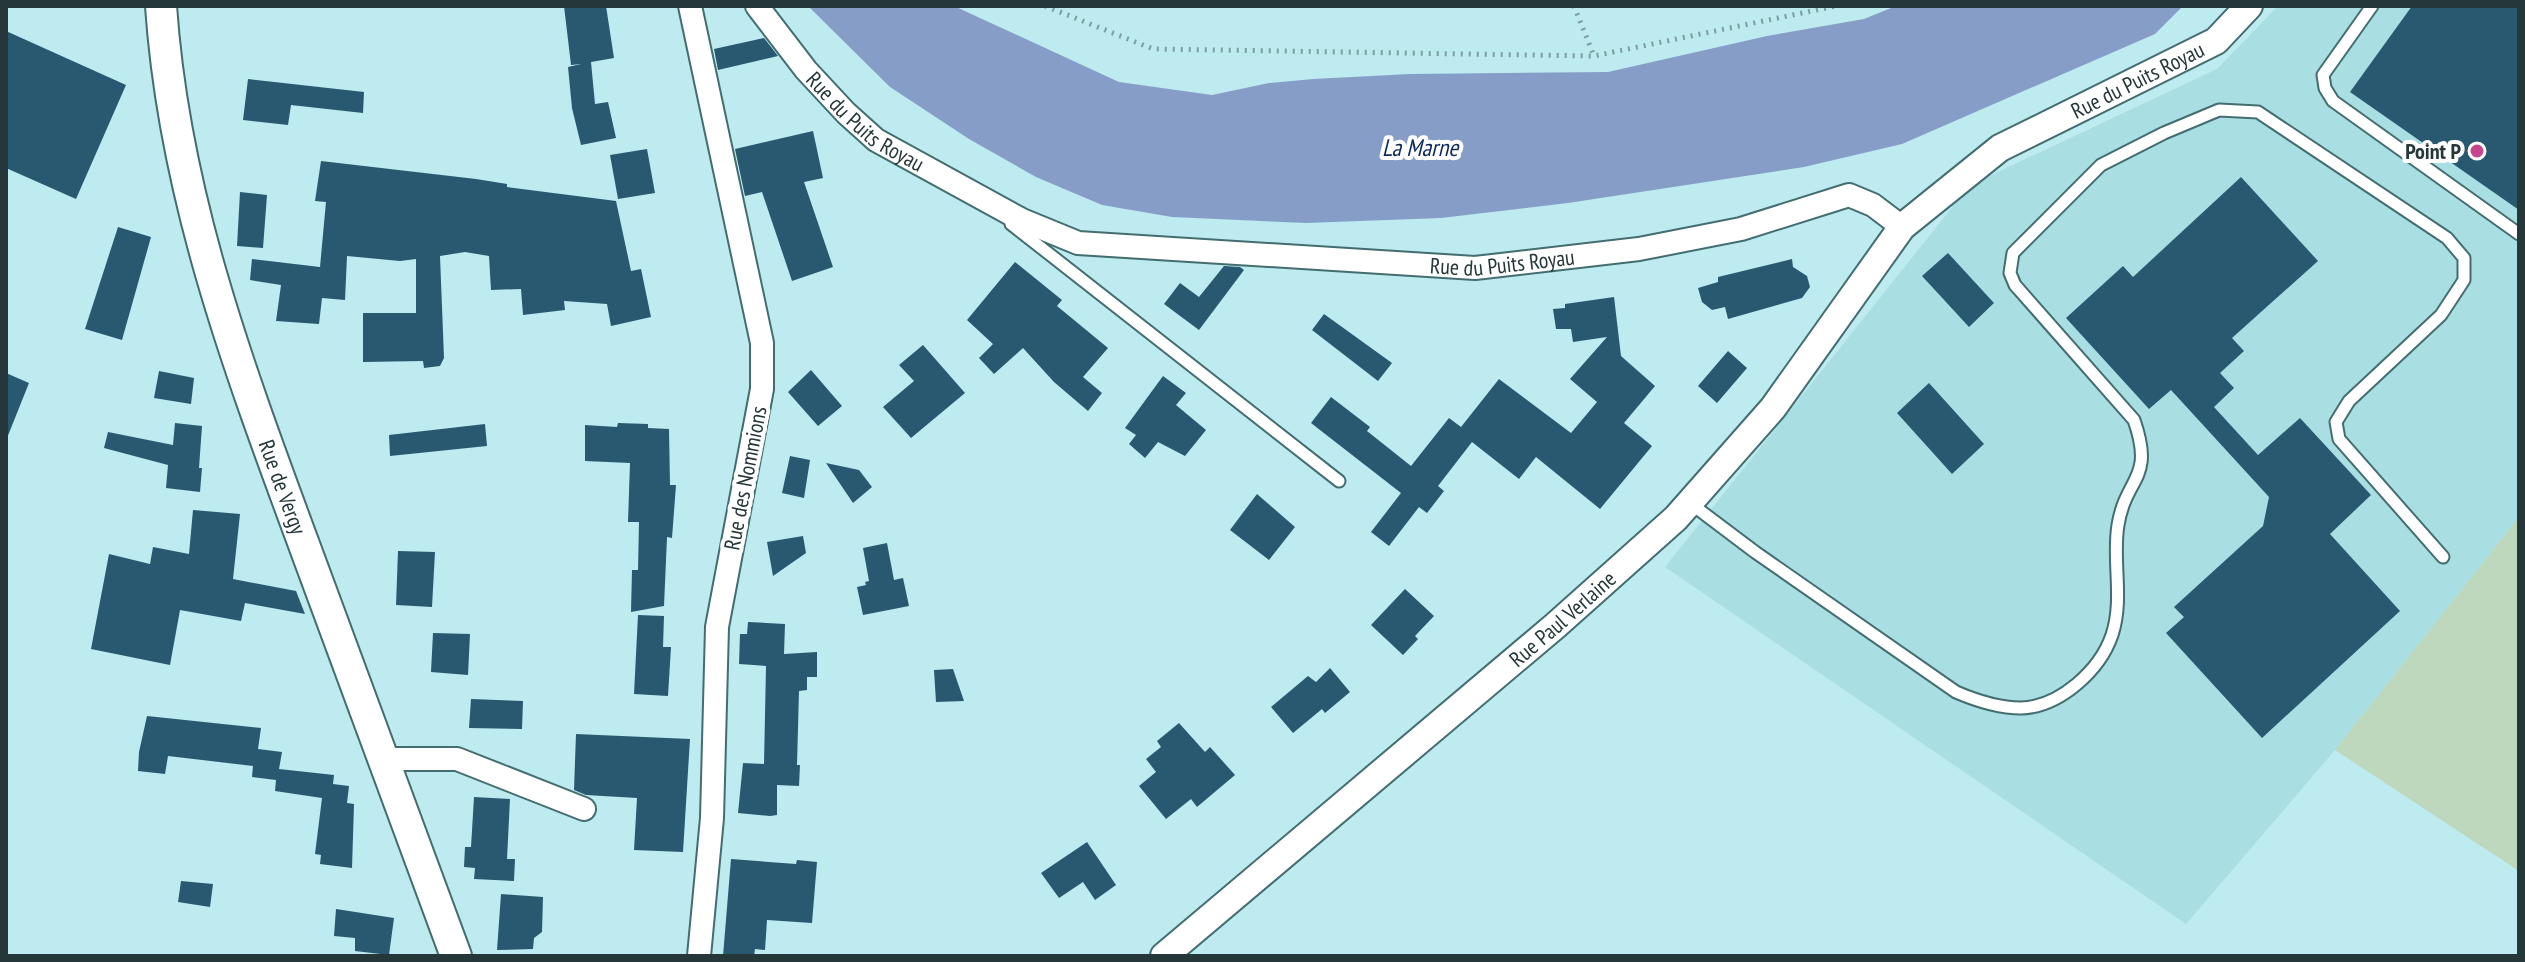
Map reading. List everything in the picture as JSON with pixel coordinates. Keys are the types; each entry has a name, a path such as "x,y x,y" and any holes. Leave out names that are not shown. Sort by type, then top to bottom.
{"main road":[{"name":"Rue de Vergy","path":"161,6 177,141 235,358 456,956"}],"street":[{"name":"Rue des Nommions","path":"690,6 762,343 762,389 717,627 712,818 699,956"},
{"name":"Rue du Puits Royau","path":"757,6 806,70 876,140 1022,220 1078,243 1475,268 1639,249 1727,232 1849,195 1873,205 1902,227 2000,148 2216,41 2249,6"},
{"name":"Rue Paul Verlaine","path":"1164,956 1555,626 1676,518 1773,408 1902,227"},
{"path":"383,759 457,759 584,809"}],"lane":[{"path":"2372,6 2323,75 2325,88 2333,101 2519,234"},
{"path":"1690,502 1755,552 1956,692 1986,704 2023,708 2053,700 2074,685 2099,661 2113,633 2119,586 2117,527 2136,482 2143,458 2142,444 2134,420 2015,285 2010,273 2013,253 2101,165 2164,133 2219,110 2232,110 2258,112 2447,238 2464,258 2464,280 2441,315 2349,401 2336,422 2339,439 2443,557"},
{"path":"976,196 1339,481"}],"path":[{"path":"1045,6 1153,49 1594,56 1836,6"},
{"path":"1574,6 1594,56"}],"shaded area":[{"path":"2278,6 2519,6 2519,517 2335,750 2186,924 1665,567 1970,185 2217,69"}],"green space":[{"path":"2519,517 2519,871 2335,750"}],"water":[{"name":"La Marne","path":"808,6 954,6 1119,82 1212,95 1269,83 1313,79 1410,74 1608,72 1767,36 1864,19 1896,6 2183,6 2155,34 1902,144 1804,167 1568,203 1441,218 1306,223 1172,217 1102,205 1036,177 969,139 890,87"}],"building":[{"path":"564,6 606,6 614,58 591,62 595,104 608,102 616,138 581,145 572,108 568,67 581,64 571,65"},
{"name":"Point P","path":"2412,6 2519,6 2519,210 2350,92"},
{"path":"6,31 126,85 76,199 6,168"},
{"path":"764,38 778,56 718,70 714,49"},
{"path":"248,79 364,92 363,113 291,105 288,125 243,120"},
{"path":"813,131 823,178 804,182 833,267 792,281 762,192 745,196 735,149"},
{"path":"647,149 655,193 618,199 610,155"},
{"path":"321,161 476,179 507,184 507,187 616,201 631,271 641,269 651,317 611,326 607,304 564,301 565,310 523,315 521,289 491,290 489,256 465,252 440,256 444,358 440,366 424,368 423,361 363,362 363,313 416,313 416,259 400,261 347,256 345,300 322,298 319,324 276,321 281,285 250,280 252,259 320,267 326,202 315,201"},
{"path":"2241,177 2318,261 2232,338 2244,351 2220,373 2234,388 2214,407 2258,455 2300,418 2371,495 2330,534 2400,611 2262,738 2166,633 2184,617 2174,607 2263,526 2269,497 2171,390 2149,409 2066,318 2123,266 2133,277"},
{"path":"240,192 267,195 263,248 237,246"},
{"path":"118,227 151,237 122,340 85,329"},
{"path":"1948,253 1994,303 1969,327 1922,276"},
{"path":"1792,259 1793,267 1807,276 1810,287 1802,298 1728,319 1725,307 1712,310 1702,302 1698,288 1718,282 1718,277"},
{"path":"1015,262 1062,300 1057,306 1108,348 1083,377 1102,393 1088,411 1054,382 1023,348 994,374 979,358 993,344 967,320"},
{"path":"1224,266 1244,270 1199,330 1164,304 1180,283 1199,297"},
{"path":"1614,297 1621,356 1655,386 1624,423 1652,446 1600,509 1536,457 1519,479 1472,442 1438,486 1444,491 1427,513 1419,507 1389,546 1371,532 1401,493 1311,423 1331,397 1370,427 1367,431 1411,466 1449,418 1461,427 1499,379 1571,433 1597,402 1570,379 1607,337 1573,342 1571,329 1556,329 1553,309 1565,308 1565,304"},
{"path":"1324,314 1392,363 1378,381 1312,330"},
{"path":"923,345 965,393 911,438 883,407 914,381 899,365"},
{"path":"1728,351 1747,368 1717,403 1698,386"},
{"path":"811,370 842,406 818,426 788,392"},
{"path":"159,371 194,378 191,404 154,398"},
{"path":"6,373 29,383 7,438 6,438"},
{"path":"1163,376 1186,393 1176,405 1206,430 1185,456 1158,442 1145,458 1129,444 1136,435 1125,428"},
{"path":"1929,383 1984,444 1952,474 1897,413"},
{"path":"175,423 202,426 200,492 166,488 168,465 104,448 108,432 173,445"},
{"path":"618,423 648,424 648,428 669,429 670,485 676,485 672,538 667,537 664,606 631,612 632,570 638,570 639,522 628,522 630,463 585,461 585,425 617,427"},
{"path":"485,424 487,446 390,456 389,435"},
{"path":"790,456 810,460 804,498 782,493"},
{"path":"826,463 859,470 872,487 853,503"},
{"path":"1257,494 1295,527 1269,560 1230,530"},
{"path":"193,510 240,514 233,579 296,591 305,614 245,603 241,621 180,610 170,665 91,649 109,554 150,564 153,547 189,554"},
{"path":"803,536 806,553 773,576 767,542"},
{"path":"887,543 894,580 903,578 909,606 863,615 857,587 869,581 863,548"},
{"path":"398,551 435,552 432,607 396,605"},
{"path":"1405,589 1434,616 1415,636 1418,639 1403,655 1371,625"},
{"path":"638,615 664,616 663,647 671,647 668,696 634,694"},
{"path":"748,622 785,624 784,654 817,652 817,677 807,677 807,690 799,691 799,786 777,785 777,815 770,816 738,813 743,763 764,764 766,666 739,664 740,634 747,634"},
{"path":"433,633 470,634 468,675 431,672"},
{"path":"1330,668 1350,692 1325,713 1322,709 1293,733 1271,707 1308,676 1316,682"},
{"path":"953,669 964,701 936,702 934,670"},
{"path":"471,699 523,701 522,729 469,728"},
{"path":"147,716 261,728 258,749 282,752 279,769 334,775 333,784 349,786 347,803 354,804 352,868 320,864 321,855 315,854 322,798 275,791 276,780 252,777 253,766 168,756 165,774 138,771"},
{"path":"1179,723 1205,752 1210,747 1235,775 1197,807 1191,799 1166,819 1139,786 1156,772 1146,759 1161,747 1157,741"},
{"path":"576,734 690,739 683,852 634,850 637,798 586,795 574,790"},
{"path":"474,797 510,799 507,859 515,859 514,881 474,879 475,868 464,867 465,847 471,847"},
{"path":"1087,842 1116,885 1095,900 1083,882 1059,898 1041,873"},
{"path":"731,859 796,864 797,860 817,862 812,923 767,920 765,950 755,949 754,956 723,956"},
{"path":"181,881 213,884 210,907 178,902"},
{"path":"501,894 543,897 542,932 534,938 533,949 497,950"},
{"path":"336,909 394,918 389,955 355,951 355,938 334,936"}],"place":[{"name":"Point P","path":"2477,151"}]}
